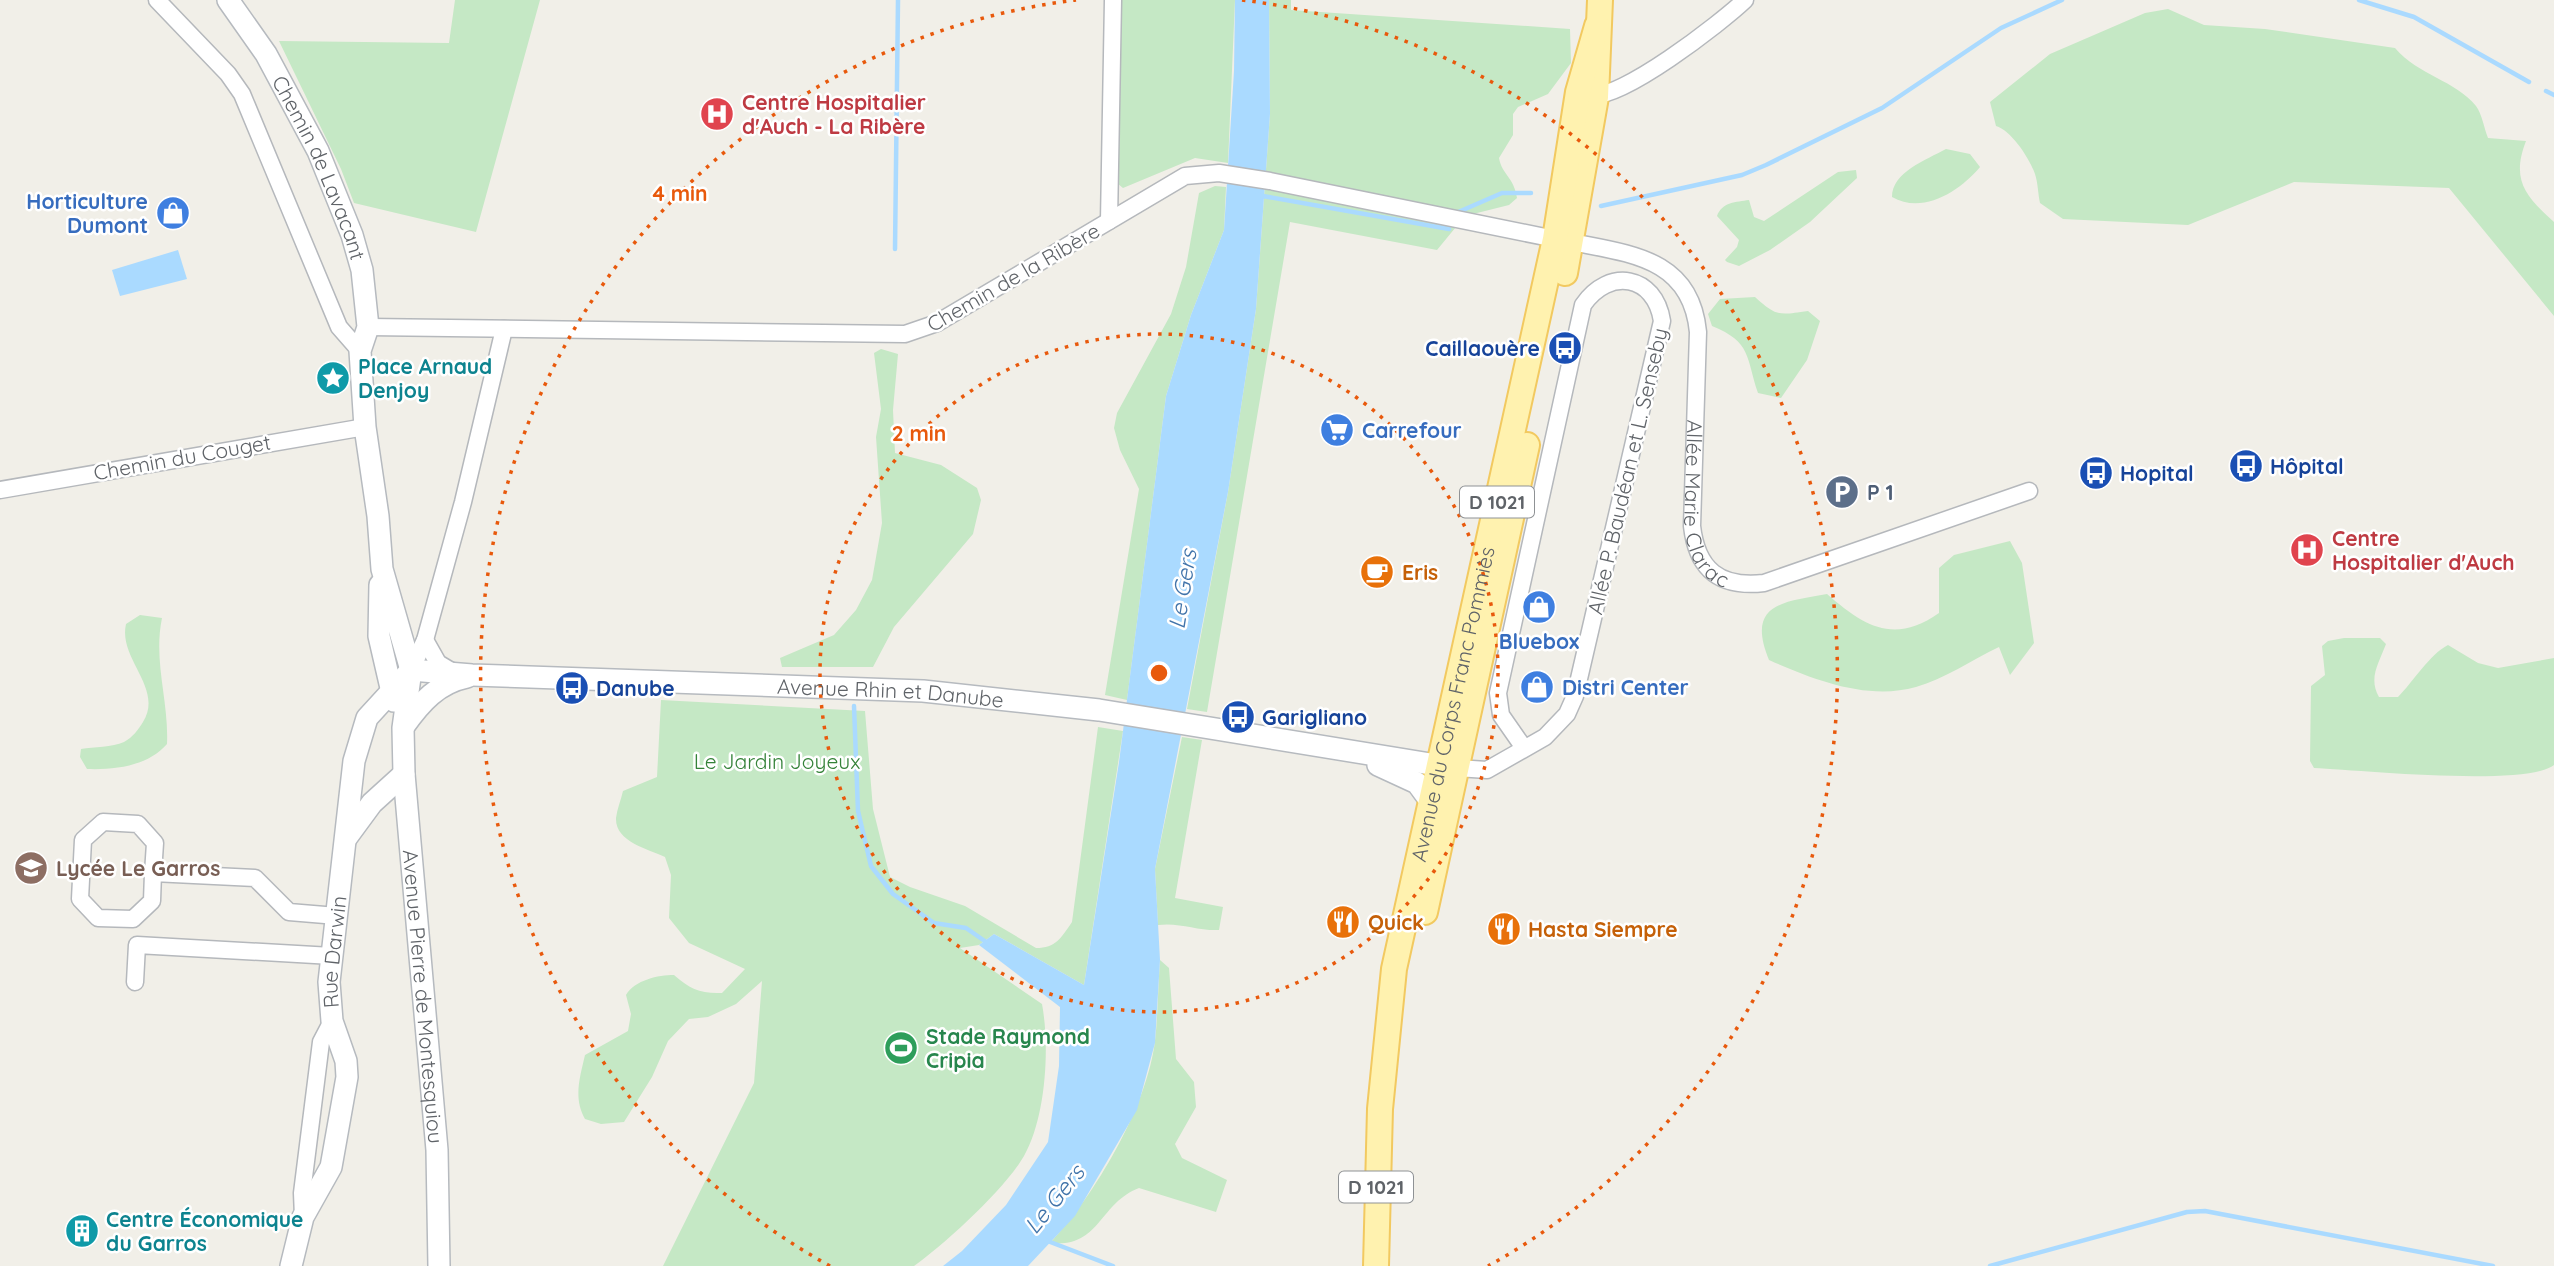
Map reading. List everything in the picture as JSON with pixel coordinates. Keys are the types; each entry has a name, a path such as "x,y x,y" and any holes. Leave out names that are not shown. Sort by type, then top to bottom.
{"main road":[{"name":"D 1021","path":"1587,95 1600,0"},
{"name":"Avenue du Corps Franc Pommiès","path":"1390,1030 1412,970 1448,766 1564,241 1587,95"},
{"name":"Avenue du Corps Franc Pommiès","path":"1376,1266 1380,1108 1395,970 1431,802 1448,766"}],"street":[{"path":"157,0 228,74 242,93 339,327 360,351 365,427 378,516 382,569 404,681"},
{"name":"Chemin de Lavacant","path":"228,0 266,54 333,184 362,270 368,327 360,351"},
{"path":"1109,221 1113,0"},
{"path":"1587,95 1644,76 1745,0"},
{"name":"Chemin de la Ribère","path":"368,327 905,334 937,323 1185,176 1219,173 1564,241"},
{"name":"Allée Marie Clarac","path":"1564,241 1643,257 1672,275 1692,302 1698,332 1692,526 1694,543 1708,569 1720,577 1745,585 1764,583 2029,491"},
{"path":"1524,748 1502,715 1498,694 1583,304 1601,285 1614,281 1635,282 1653,294 1672,275"},
{"name":"Allée P. Baudéan et L. Senseby","path":"1448,766 1487,770 1558,726 1576,696 1662,321 1653,294"},
{"path":"404,681 425,640 463,502 504,329"},
{"name":"Chemin du Couget","path":"0,490 365,427"},
{"path":"425,640 438,663 464,674"},
{"path":"402,728 430,694 464,674"},
{"name":"Avenue Rhin et Danube","path":"404,681 464,674 856,687 1099,710 1448,766"},
{"name":"Avenue Pierre de Montesquiou","path":"404,681 404,774 437,1150 439,1266"},
{"name":"Rue Darwin","path":"303,1217 331,1167 347,1077 346,1061 332,1021 329,982 358,740 367,719 404,681"},
{"name":"Avenue Rhin et Danube","path":"1323,746 1400,772 1417,783 1431,802"},
{"path":"346,838 372,803 404,774"},
{"path":"103,822 138,824 155,843 153,873 152,901 133,919 98,918 80,899 83,840 103,822"},
{"path":"153,873 255,878 289,912 337,916"},
{"path":"135,982 138,945 332,956"},
{"path":"291,1266 303,1217 302,1194 320,1042 332,1021"}],"green space":[{"path":"455,0 540,0 476,232 354,203 341,169 279,41 449,43"},
{"path":"1121,0 1235,0 1228,163 1195,158 1123,188 1117,183"},
{"path":"1269,0 1291,0 1291,10 1570,29 1571,63 1548,94 1518,107 1513,114 1513,135 1499,158 1517,198 1509,205 1465,216 1437,250 1290,222 1207,712 1187,709 1228,492 1256,309 1270,114"},
{"path":"2168,9 2204,25 2265,29 2395,48 2415,65 2467,97 2478,109 2488,138 2526,141 2520,166 2523,186 2535,204 2554,222 2554,316 2449,188 2294,182 2188,225 2063,219 2040,203 2033,168 2014,139 1996,126 1990,102 2050,54 2145,13"},
{"path":"1946,149 1970,154 1980,167 1952,192 1940,198 1916,203 1892,197 1898,180 1904,174 1920,162"},
{"path":"1856,170 1857,178 1810,222 1770,250 1739,266 1725,260 1737,247 1739,240 1717,216 1726,205 1749,200 1754,217 1764,221 1838,172"},
{"path":"1215,186 1226,187 1224,230 1191,315 1166,396 1127,700 1105,695 1139,489 1120,450 1114,428 1117,413 1171,314 1186,267 1199,193"},
{"path":"1755,297 1779,313 1808,311 1820,321 1807,360 1781,398 1758,393 1746,352 1734,338 1712,326 1708,314 1720,299"},
{"path":"881,349 898,354 893,410 895,453 941,465 977,488 981,500 973,534 894,627 873,667 782,667 780,658 834,635 856,610 872,580 882,523 876,437 881,409 874,353"},
{"path":"2010,541 2022,563 2034,643 2010,675 1999,647 1937,679 1897,691 1859,690 1840,686 1769,660 1762,627 1765,617 1772,609 1796,600 1827,594 1867,623 1880,628 1908,628 1939,613 1939,568 1954,555"},
{"path":"140,615 162,618 159,650 167,744 141,762 109,769 87,769 80,757 81,749 124,742 139,728 148,709 145,685 125,637 126,624"},
{"path":"2380,638 2386,644 2374,683 2379,697 2398,697 2428,661 2448,645 2478,663 2498,668 2554,658 2554,765 2537,772 2477,776 2314,768 2310,761 2311,686 2325,675 2322,646 2328,641"},
{"name":"Le Jardin Joyeux","path":"661,700 865,711 873,809 890,877 910,887 965,906 1036,948 1053,944 1072,922 1098,727 1123,731 1084,985 994,934 979,945 960,948 1042,1004 1046,1040 1044,1082 1031,1140 1015,1169 974,1215 914,1266 663,1266 754,1083 762,981 736,1004 708,1017 689,1019 668,1041 652,1077 624,1122 601,1124 585,1119 581,1111 579,1087 585,1055 628,1031 631,1014 626,995 630,990 647,979 674,975 696,990 722,993 745,969 689,943 669,918 671,875 665,857 634,844 617,826 616,818 623,791 657,777"},
{"path":"1182,737 1202,740 1175,898 1223,907 1219,930 1158,925 1155,869"},
{"path":"1160,960 1169,968 1176,1059 1194,1082 1196,1107 1175,1144 1182,1158 1227,1180 1216,1212 1139,1188 1125,1195 1080,1239 1067,1243 1050,1243 1101,1175 1142,1094 1155,1041"}],"water":[{"name":"Le Gers","path":"1235,0 1269,0 1270,114 1256,309 1228,492 1155,869 1160,960 1155,1043 1137,1110 1075,1216 1028,1266 943,1266 962,1251 1006,1205 1048,1142 1059,1066 1060,1007 979,945 994,934 1084,985 1119,762 1166,396 1191,315 1224,230 1234,71"},
{"path":"178,250 187,279 120,296 112,270"}],"waterway":[{"path":"895,249 898,0"},
{"path":"1601,206 1742,175 1766,165 1882,108 2001,28 2062,0"},
{"path":"2359,0 2414,17 2529,82"},
{"path":"2546,91 2554,95"},
{"path":"1456,213 1502,193 1531,193"},
{"path":"1257,195 1449,229"},
{"path":"854,706 858,811 871,866 893,894 934,923 966,928 989,944"},
{"path":"1990,1266 2187,1212 2205,1211 2493,1266"},
{"name":"Le Gers","path":"1045,1240 1113,1266"}],"place":[{"name":"Centre Hospitalier d'Auch - La Ribère","path":"717,114"},
{"name":"Horticulture Dumont","path":"173,213"},
{"name":"Caillaouère","path":"1565,348"},
{"name":"Place Arnaud Denjoy","path":"333,378"},
{"name":"Carrefour","path":"1337,430"},
{"name":"Hôpital","path":"2246,466"},
{"name":"Hopital","path":"2096,473"},
{"name":"P 1","path":"1842,492"},
{"name":"Centre Hospitalier d'Auch","path":"2307,550"},
{"name":"Eris","path":"1377,572"},
{"name":"Bluebox","path":"1539,607"},
{"name":"Distri Center","path":"1537,687"},
{"name":"Danube","path":"572,688"},
{"name":"Garigliano","path":"1238,717"},
{"name":"Lycée Le Garros","path":"31,868"},
{"name":"Quick","path":"1343,922"},
{"name":"Hasta Siempre","path":"1504,929"},
{"name":"Stade Raymond Cripia","path":"901,1048"},
{"name":"Centre Économique du Garros","path":"82,1231"}]}
